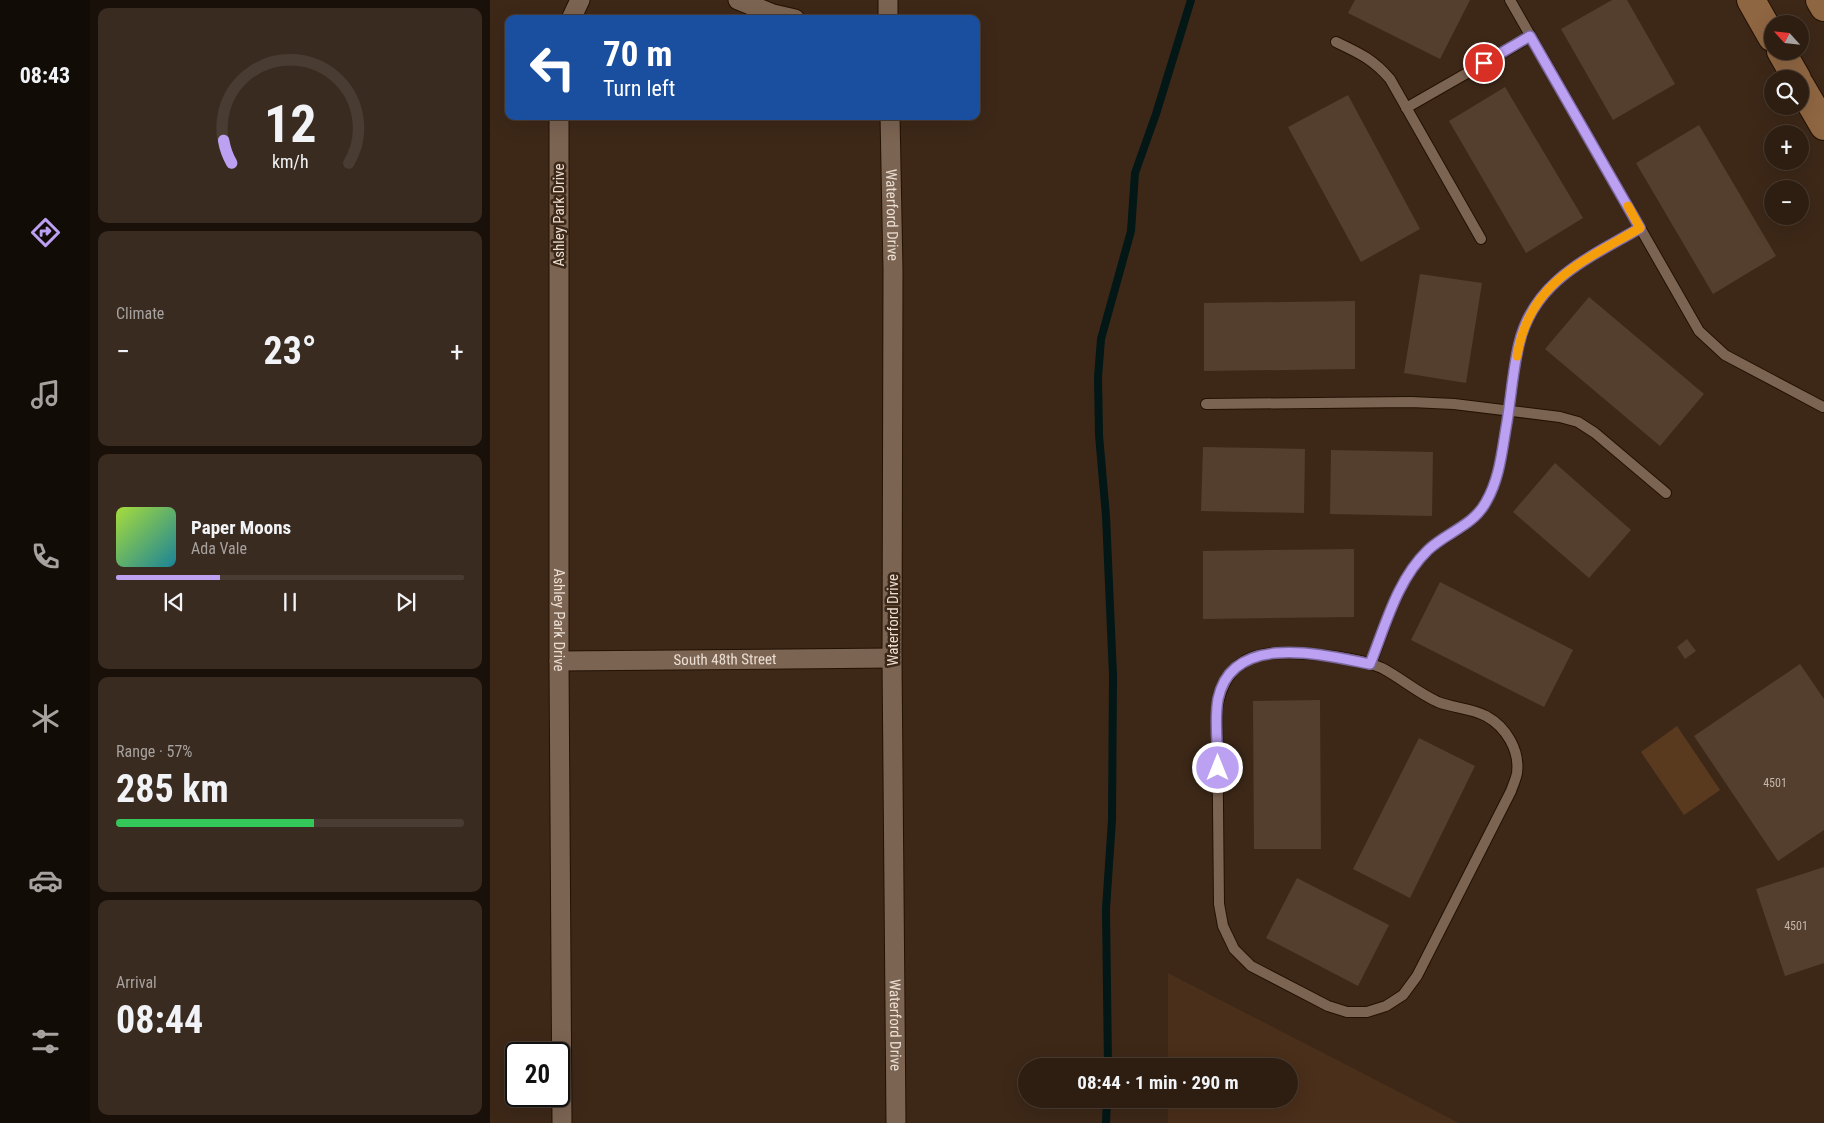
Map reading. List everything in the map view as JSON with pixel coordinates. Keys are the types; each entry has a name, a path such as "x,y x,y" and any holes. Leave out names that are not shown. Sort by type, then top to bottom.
{"main road":[{"path":"1751,0 1764,23"},
{"path":"1820,0 1824,7"},
{"path":"1809,100 1824,126"}],"street":[{"path":"573,15 580,0"},
{"path":"738,0 777,15"},
{"path":"888,0 888,15"},
{"name":"Ashley Park Drive","path":"560,120 559,661 562,1123"},
{"name":"Waterford Drive","path":"890,120 893,270 892,658 896,1123"},
{"name":"South 48th Street","path":"559,661 892,658"}],"lane":[{"path":"1510,0 1699,331 1718,350 1823,407"},
{"path":"1406,108 1530,36"},
{"path":"1336,42 1378,65 1390,79 1481,239"},
{"path":"1370,664 1398,592 1413,566 1430,548 1469,522 1485,505 1496,483 1519,344 1527,319 1541,296 1558,278 1578,264 1640,228"},
{"path":"1206,404 1412,402 1454,404 1560,417 1578,422 1595,433 1666,494"},
{"path":"1273,653 1310,653 1370,664 1438,701 1485,716 1501,727 1511,741 1517,757 1517,774 1511,791 1417,976 1403,995 1386,1006 1367,1012 1347,1012 1328,1006 1251,966 1234,949 1222,926 1219,904 1217,709 1225,681 1236,667 1252,657 1273,653"}],"shaded area":[{"path":"1677,726 1720,790 1684,815 1641,752"},
{"path":"1168,973 1459,1123 1168,1123 1168,1108 1298,1108 1298,1058 1168,1058"}],"building":[{"path":"1355,0 1470,0 1440,59 1348,13"},
{"path":"1612,0 1627,0 1675,84 1613,120 1561,29"},
{"path":"1505,87 1583,218 1526,253 1449,121"},
{"path":"1348,95 1420,229 1361,262 1288,127"},
{"path":"1699,125 1776,256 1713,294 1636,163"},
{"path":"1420,274 1482,283 1466,383 1404,373"},
{"path":"1589,297 1704,394 1660,446 1545,349"},
{"path":"1355,301 1355,369 1204,371 1204,303"},
{"path":"1203,447 1305,449 1304,513 1201,511"},
{"path":"1331,450 1433,452 1432,516 1330,514"},
{"path":"1555,463 1631,530 1589,578 1513,512"},
{"path":"1354,549 1354,617 1203,619 1203,551"},
{"path":"1440,582 1573,650 1544,707 1411,640"},
{"path":"1687,639 1696,651 1685,659 1677,647"},
{"path":"1800,664 1824,699 1824,830 1778,861 1694,736"},
{"path":"1320,700 1321,849 1254,849 1253,701"},
{"path":"1419,738 1475,766 1410,898 1353,869"},
{"path":"1824,867 1824,963 1785,976 1756,889"},
{"path":"1297,878 1389,925 1358,986 1266,938"}],"waterway":[{"path":"1108,1058 1106,909 1112,820 1113,675 1106,516 1099,435 1098,377 1101,339 1131,231 1135,173 1156,114 1191,0"},
{"path":"1106,1123 1107,1108"}],"slow traffic":[{"path":"1517,356 1527,319 1541,296 1558,278 1578,264 1640,228 1628,206"}],"route":[{"path":"1218,768 1217,709 1225,681 1236,667 1252,657 1273,653 1310,653 1370,664 1398,592 1413,566 1430,548 1469,522 1485,505 1496,483 1519,344 1527,319 1541,296 1558,278 1578,264 1640,228 1530,36 1484,63"}]}
